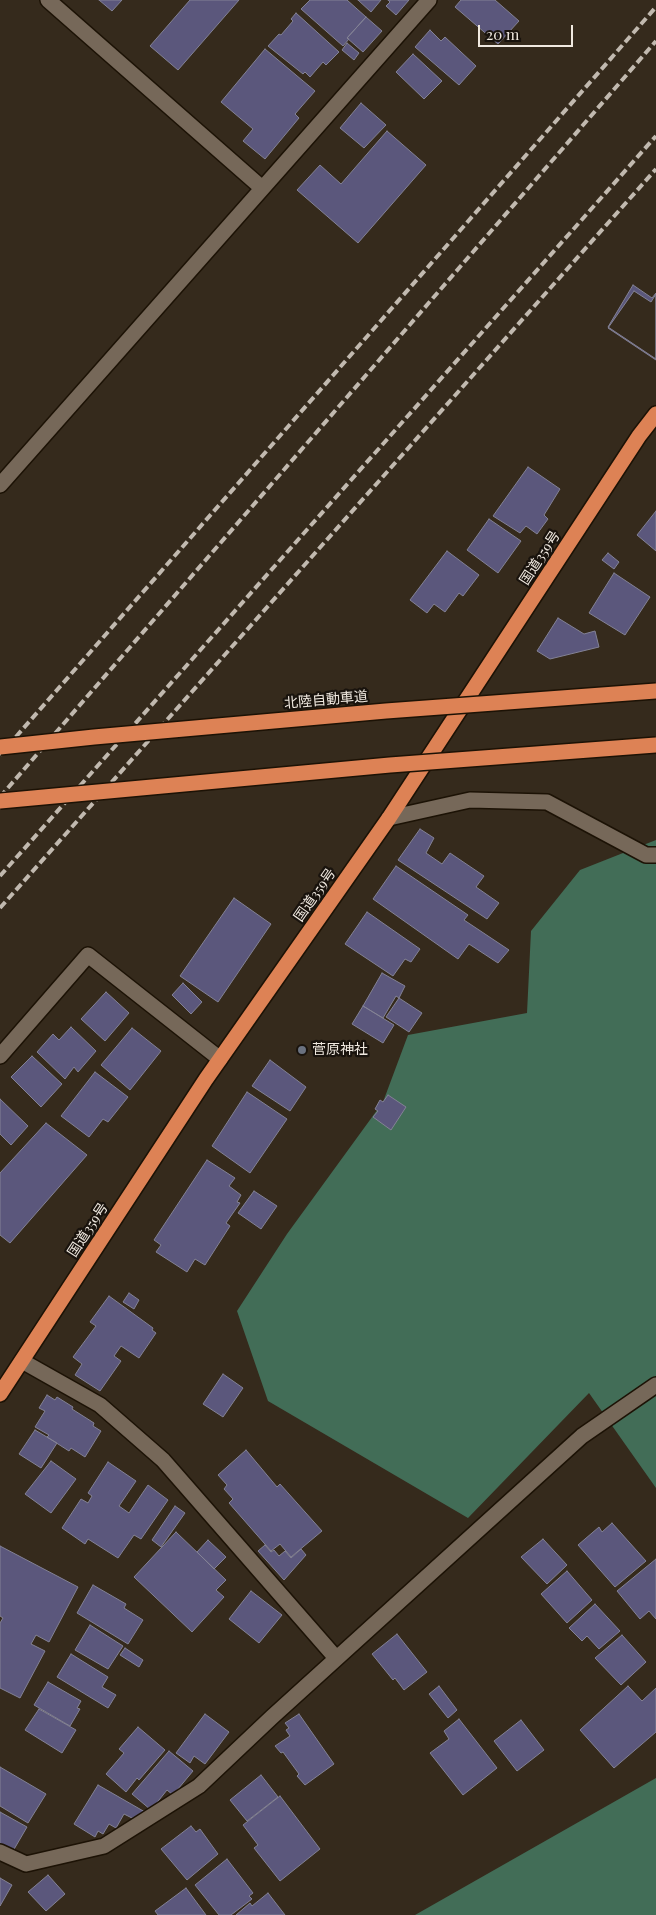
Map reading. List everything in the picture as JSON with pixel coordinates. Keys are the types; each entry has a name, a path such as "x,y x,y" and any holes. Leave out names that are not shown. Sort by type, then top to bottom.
{"highway":[{"name":"国道359号","path":"0,1394 220,1060 389,818 639,436 656,414"},
{"name":"北陸自動車道","path":"0,747 376,712 656,691"},
{"path":"0,801 390,765 656,745"}],"street":[{"path":"48,0 262,188"},
{"path":"0,485 429,0"},
{"path":"389,818 470,800 548,802 646,855 656,855"},
{"path":"0,1056 88,955 220,1060"},
{"path":"22,1360 100,1405 163,1460 336,1658"},
{"path":"0,1852 26,1864 104,1846 200,1786 336,1658 582,1436 656,1385"}],"green space":[{"path":"656,840 656,1488 589,1393 468,1518 268,1401 237,1311 287,1234 383,1102 408,1035 527,1013 531,931 580,870"},
{"path":"656,1778 656,1915 415,1915"}],"building":[{"path":"99,0 122,0 112,11"},
{"path":"190,0 239,0 178,70 150,46"},
{"path":"310,0 347,0 366,17 347,38 349,39 343,46 301,9"},
{"path":"358,0 381,0 371,12"},
{"path":"388,0 409,0 396,15 386,6 390,2"},
{"path":"461,0 495,0 519,21 498,44 455,7"},
{"path":"296,13 339,52 326,65 323,62 310,77 305,72 303,74 268,46 293,21 291,19"},
{"path":"366,17 382,31 363,52 347,38"},
{"path":"430,30 441,41 445,37 476,66 459,85 415,47"},
{"path":"347,43 359,53 354,60 342,50"},
{"path":"265,49 315,91 295,114 299,118 265,159 243,141 253,129 221,102"},
{"path":"413,54 442,81 424,99 396,72"},
{"path":"361,103 386,125 364,148 340,128"},
{"path":"387,131 426,165 358,243 297,190 320,165 341,184"},
{"path":"633,285 652,298 656,293 656,359 608,327"},
{"path":"634,291 651,302 656,294 656,360 608,328"},
{"path":"528,467 560,489 544,515 548,519 537,534 526,526 520,533 493,516"},
{"path":"656,511 656,551 637,535"},
{"path":"489,519 521,541 498,573 467,550"},
{"path":"447,551 479,575 463,596 459,593 445,612 434,604 427,613 410,600"},
{"path":"608,553 619,562 614,569 602,560"},
{"path":"614,573 650,597 625,635 589,613"},
{"path":"558,618 584,634 595,631 599,647 550,659 537,651"},
{"path":"420,829 434,838 426,853 442,864 450,853 484,876 476,887 499,903 487,919 398,860"},
{"path":"396,866 468,915 464,920 509,950 498,963 469,944 458,959 373,899"},
{"path":"234,898 271,924 218,1002 180,976"},
{"path":"367,912 420,949 411,962 405,959 393,976 345,944"},
{"path":"382,973 405,986 399,998 396,996 383,1018 363,1006"},
{"path":"183,983 202,1002 191,1014 172,995"},
{"path":"106,992 129,1013 105,1041 81,1019"},
{"path":"399,998 422,1013 409,1032 386,1017"},
{"path":"363,1006 394,1025 383,1043 352,1024"},
{"path":"71,1027 96,1051 78,1072 74,1067 65,1079 37,1052 53,1034 59,1040"},
{"path":"132,1028 161,1051 130,1090 101,1065"},
{"path":"32,1056 62,1084 41,1107 11,1077"},
{"path":"270,1060 306,1087 290,1111 252,1086"},
{"path":"95,1072 128,1097 108,1122 103,1119 89,1137 61,1116"},
{"path":"247,1092 287,1119 250,1173 212,1146"},
{"path":"388,1095 406,1107 391,1130 373,1117 378,1111 375,1109 380,1100 383,1102"},
{"path":"0,1099 28,1126 11,1145 0,1134"},
{"path":"46,1123 87,1155 10,1243 0,1235 0,1173"},
{"path":"207,1160 235,1178 229,1186 241,1195 237,1202 240,1203 226,1223 230,1226 205,1265 195,1259 187,1272 156,1252 161,1245 154,1240"},
{"path":"254,1191 277,1206 261,1229 238,1213"},
{"path":"129,1293 139,1300 134,1309 123,1302"},
{"path":"109,1296 153,1328 152,1330 156,1333 139,1358 121,1346 114,1356 121,1361 100,1391 75,1375 82,1364 73,1357 96,1326 90,1322"},
{"path":"223,1374 243,1388 223,1417 203,1404"},
{"path":"47,1395 55,1400 57,1397 73,1407 72,1409 94,1423 93,1426 101,1431 85,1457 71,1448 69,1451 47,1437 49,1435 35,1427 45,1411 39,1408"},
{"path":"35,1430 57,1443 41,1468 19,1454"},
{"path":"246,1450 277,1487 280,1484 322,1531 291,1557 280,1544 271,1551 229,1503 233,1499 224,1489 227,1485 218,1475"},
{"path":"51,1461 76,1479 51,1513 25,1494"},
{"path":"108,1462 136,1481 119,1506 129,1513 148,1485 168,1500 141,1539 134,1535 118,1558 88,1539 85,1544 62,1528 81,1499 88,1503 92,1496 88,1493"},
{"path":"175,1506 185,1513 161,1547 152,1540"},
{"path":"612,1523 646,1561 615,1587 578,1545 599,1527 602,1532"},
{"path":"176,1532 226,1580 216,1590 224,1597 192,1632 134,1577"},
{"path":"543,1539 567,1565 547,1584 521,1557"},
{"path":"208,1540 226,1557 214,1569 197,1552"},
{"path":"265,1545 271,1552 274,1550 279,1556 285,1551 291,1558 301,1549 306,1555 284,1580 258,1551"},
{"path":"0,1546 78,1587 49,1642 36,1635 31,1644 45,1651 20,1698 0,1688 0,1623 3,1618 0,1616"},
{"path":"656,1559 656,1619 649,1611 640,1619 617,1591"},
{"path":"567,1571 592,1600 567,1623 541,1594"},
{"path":"93,1585 126,1604 124,1608 143,1620 128,1644 77,1613"},
{"path":"251,1591 282,1615 259,1643 229,1619"},
{"path":"595,1604 620,1631 599,1649 587,1636 582,1641 569,1628"},
{"path":"90,1625 123,1646 108,1669 75,1650"},
{"path":"397,1634 427,1672 404,1690 395,1678 393,1680 372,1654"},
{"path":"622,1635 646,1662 621,1685 595,1658"},
{"path":"125,1648 143,1660 139,1667 120,1655"},
{"path":"71,1654 108,1677 102,1687 116,1695 108,1708 57,1677"},
{"path":"48,1682 81,1701 77,1708 80,1709 70,1726 34,1705"},
{"path":"439,1686 457,1710 448,1718 429,1694"},
{"path":"628,1686 642,1701 656,1688 656,1732 614,1768 580,1730"},
{"path":"39,1709 76,1730 62,1753 25,1730"},
{"path":"205,1714 229,1732 205,1764 194,1756 190,1763 176,1753"},
{"path":"299,1714 334,1764 305,1785 297,1776 299,1774 283,1752 281,1753 275,1746 290,1736 286,1730 289,1728 285,1723"},
{"path":"459,1719 497,1768 463,1795 430,1753 449,1739 444,1731"},
{"path":"521,1720 544,1750 517,1771 494,1741"},
{"path":"138,1727 165,1750 126,1792 106,1774 124,1753 119,1749"},
{"path":"169,1751 193,1771 173,1795 167,1790 151,1810 132,1794"},
{"path":"0,1767 46,1794 28,1823 0,1806"},
{"path":"261,1775 278,1797 247,1821 230,1800"},
{"path":"98,1785 145,1812 134,1819 124,1814 116,1828 109,1824 103,1834 98,1831 95,1837 74,1824"},
{"path":"280,1796 320,1849 280,1881 254,1848 258,1845 243,1825"},
{"path":"0,1812 27,1827 13,1851 0,1844"},
{"path":"191,1826 196,1832 200,1829 218,1854 187,1880 161,1849"},
{"path":"227,1859 253,1893 249,1896 252,1899 231,1915 219,1915 195,1885"},
{"path":"48,1875 65,1894 46,1911 28,1892"},
{"path":"0,1878 12,1885 0,1906"},
{"path":"186,1888 206,1915 158,1915 155,1911"},
{"path":"268,1893 285,1915 236,1915 250,1903 252,1906"}],"railway":[{"path":"0,755 656,7"},
{"path":"0,797 656,41"},
{"path":"0,876 656,136"},
{"path":"0,908 656,169"}],"place":[{"name":"菅原神社","path":"302,1050"}]}
